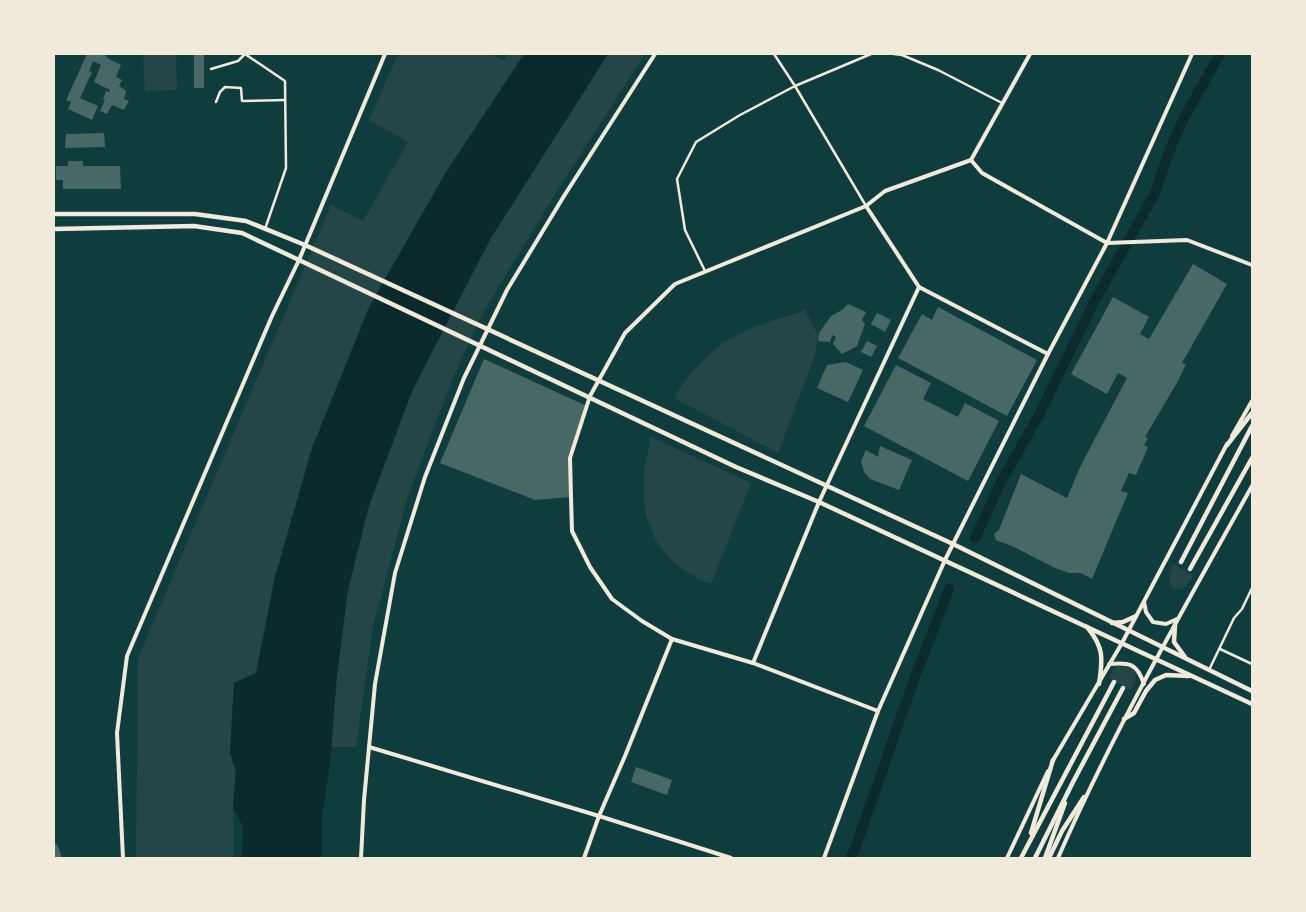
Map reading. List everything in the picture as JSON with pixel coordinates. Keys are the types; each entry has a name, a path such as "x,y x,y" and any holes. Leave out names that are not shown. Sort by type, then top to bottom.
{"main road":[{"path":"54,214 195,214 246,221 315,249 953,544 1252,691"},
{"path":"54,229 194,226 242,233 736,467 819,502 1252,704"},
{"path":"1227,445 1252,413"},
{"path":"1181,562 1252,426"},
{"path":"1190,569 1252,458"},
{"path":"1111,622 1123,622 1136,616"},
{"path":"1174,625 1174,642 1182,654 1194,664"},
{"path":"1086,626 1095,636 1103,654 1098,684"},
{"path":"1124,719 1134,713 1146,691 1155,680 1166,675 1193,676"},
{"path":"1021,858 1114,682"},
{"path":"1035,858 1072,782 1123,688"},
{"path":"1029,842 1053,760"},
{"path":"1047,858 1072,782"},
{"path":"1047,858 1084,797"}],"street":[{"path":"211,69 238,61 245,54 286,81 286,168 265,229"},
{"path":"123,858 117,733 127,656 272,316 299,260 384,54"},
{"path":"361,858 364,800 375,684 395,572 425,477 464,378 507,290 564,196 655,54"},
{"path":"774,54 866,206 919,287 1048,354"},
{"path":"705,271 685,230 677,180 696,142 740,115 795,86 871,54"},
{"path":"894,54 902,55 938,70 1002,103"},
{"path":"878,711 753,663 672,639 642,622 612,599 590,567 572,531 570,458 590,396 625,333 675,284 866,206 885,191 971,160 1030,54"},
{"path":"824,858 878,711 945,560 1048,354 1108,243 1192,54"},
{"path":"216,102 220,92 225,87 242,88 242,101 285,100"},
{"path":"971,160 982,172 1108,243 1186,240 1252,266"},
{"path":"753,663 826,486 919,287"},
{"path":"1007,858 1053,760 1122,643 1227,445 1252,402"},
{"path":"1058,858 1084,797 1124,719 1252,486"},
{"path":"1208,671 1234,618 1242,609 1252,588"},
{"path":"1144,602 1146,612 1153,622 1166,624 1178,618"},
{"path":"584,858 599,816 672,639"},
{"path":"1219,649 1252,664"},
{"path":"1109,664 1122,663 1133,665 1140,673 1144,684"},
{"path":"369,747 731,858"}],"shaded area":[{"path":"143,54 176,54 177,90 145,91"},
{"path":"398,54 492,54 504,61 508,54 645,54 562,183 484,311 454,375 408,496 373,626 356,747 331,747 256,673 234,683 230,753 236,772 233,808 234,858 136,858 138,658 331,205 363,221 408,142 369,120","holes":["307,467 259,660 275,577"]},
{"path":"524,54 608,54 491,238 413,389 369,506 348,590 337,676 330,763 322,817 322,858 242,858 243,826 233,808 236,772 230,753 234,683 256,673 275,577 312,448 369,307 446,172"},
{"path":"805,310 818,335 815,355 778,453 674,398 701,362 726,341 753,328"},
{"path":"651,437 751,483 711,584 702,581 679,567 668,557 656,541 644,505 644,469"},
{"path":"1173,564 1193,576 1186,585 1178,590 1171,587 1169,577"},
{"path":"1122,665 1132,668 1136,674 1131,690 1109,678 1114,668"}],"building":[{"path":"87,54 102,54 121,65 116,77 122,80 119,86 126,92 124,99 129,101 124,110 112,105 107,114 100,111 105,100 103,99 106,91 109,92 110,90 94,82 101,65 93,61 89,71 92,72 80,98 98,106 92,120 68,109 71,102 66,100"},
{"path":"194,54 204,54 204,88 194,88"},
{"path":"104,133 105,147 65,148 66,134"},
{"path":"68,161 83,161 83,166 120,166 121,189 63,189 63,180 56,180 56,166 68,166"},
{"path":"1193,264 1227,284 1182,363 1186,364 1178,381 1145,437 1148,438 1144,445 1148,447 1136,475 1129,473 1121,491 1128,493 1092,579 1081,573 1069,573 1055,568 996,540 994,534 999,530 1021,474 1067,498 1081,465 1127,378 1118,373 1107,394 1071,374 1113,297 1149,317 1140,334 1149,339"},
{"path":"848,304 866,312 862,320 865,324 857,346 842,354 833,344 836,337 832,335 830,342 818,341 819,333 831,316"},
{"path":"938,307 1037,360 1007,416 898,358 922,314 932,320"},
{"path":"877,313 891,320 885,332 871,324"},
{"path":"867,341 877,346 871,357 861,352"},
{"path":"484,359 587,406 570,458 571,497 535,500 440,463"},
{"path":"846,362 863,370 848,402 817,388 827,365"},
{"path":"896,365 931,383 923,399 958,417 965,403 999,421 968,481 864,426"},
{"path":"880,446 912,460 899,490 870,479 864,472 861,461 866,450 878,457"},
{"path":"636,767 672,780 667,795 631,782"},
{"path":"54,842 58,846 62,858 54,858"}],"waterway":[{"path":"975,538 1001,482 1040,413 1094,302 1155,193 1172,144 1185,116 1220,54"},
{"path":"850,858 855,849 912,685 949,589"}]}
